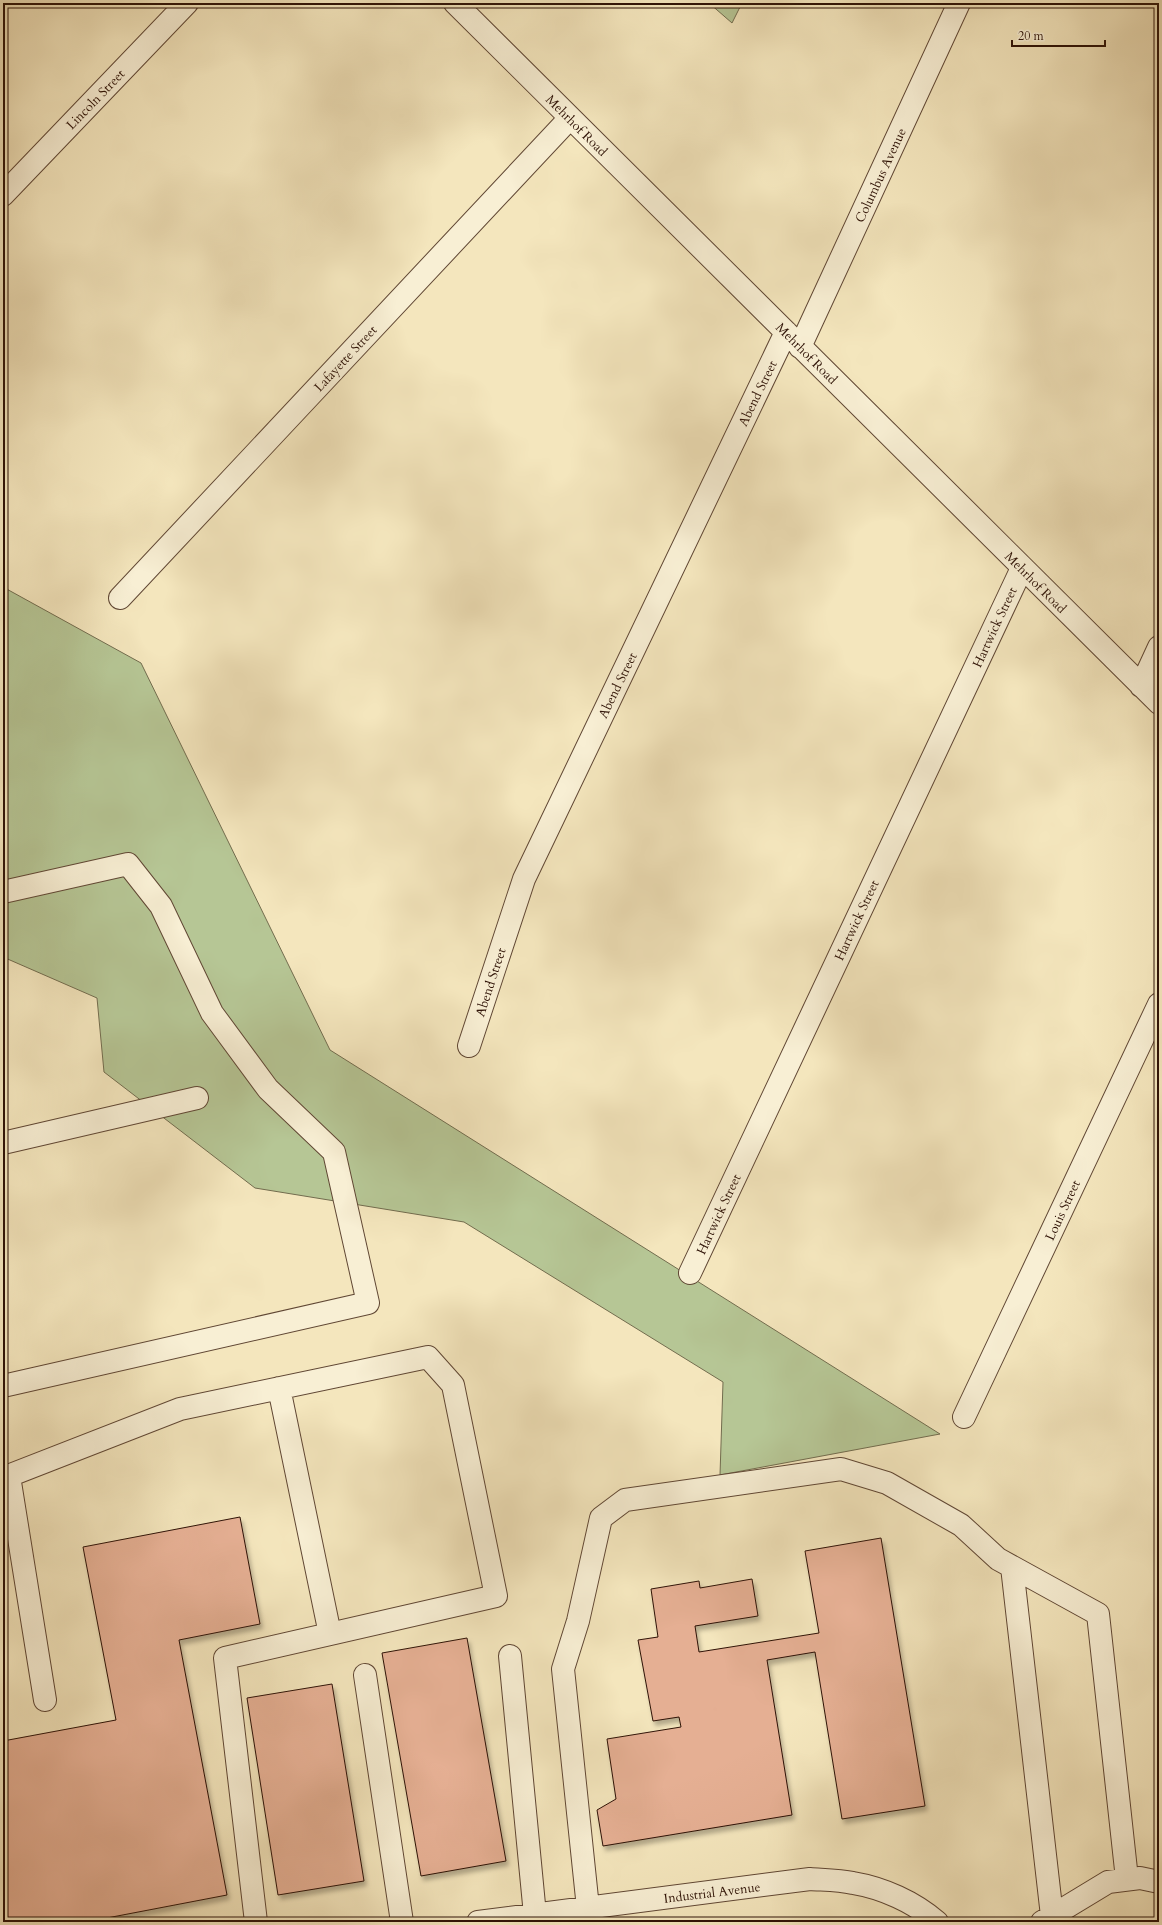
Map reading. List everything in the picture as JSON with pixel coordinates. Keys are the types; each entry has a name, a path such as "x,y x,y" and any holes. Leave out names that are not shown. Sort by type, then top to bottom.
{"street":[{"name":"Lincoln Street","path":"3,195 187,3"},
{"name":"Mehrhof Road","path":"454,3 1159,704"},
{"name":"Columbus Avenue","path":"793,340 959,3"},
{"name":"Lafayette Street","path":"120,598 570,118"},
{"name":"Abend Street","path":"469,1046 524,879 793,340"},
{"name":"Hartwick Street","path":"690,1273 1022,568"},
{"path":"1141,686 1159,647"},
{"path":"3,892 128,864 161,906 212,1013 268,1089 334,1152 368,1302 3,1386"},
{"name":"Louis Street","path":"964,1417 1159,1004"},
{"path":"3,1144 197,1098"},
{"path":"45,1700 6,1477 180,1409 428,1357 453,1385 496,1596 224,1658 256,1922"},
{"path":"279,1388 330,1634"},
{"path":"588,1908 563,1670 578,1621 601,1518 626,1500 841,1469 887,1483 961,1524 998,1559 1098,1614 1127,1879"},
{"path":"1012,1567 1047,1919 1108,1882 1140,1878 1159,1882"},
{"path":"510,1656 535,1915"},
{"path":"365,1675 402,1922"},
{"name":"Industrial Avenue","path":"478,1922 810,1879 852,1882 888,1893 926,1913 937,1922"}],"green space":[{"path":"709,3 742,3 732,23"},
{"path":"3,587 141,663 330,1050 940,1434 720,1475 723,1382 464,1222 255,1188 104,1072 97,998 3,957"}],"building":[{"path":"240,1517 260,1624 179,1640 227,1895 86,1922 3,1922 3,1741 116,1720 83,1547"},
{"path":"881,1538 925,1806 842,1819 815,1652 767,1660 792,1815 603,1846 597,1810 616,1799 607,1739 681,1727 679,1717 653,1721 638,1640 658,1637 651,1589 699,1581 700,1588 752,1579 758,1616 695,1626 699,1652 819,1633 805,1551"},
{"path":"467,1638 506,1861 421,1876 382,1653"},
{"path":"332,1684 364,1881 278,1895 247,1698"}]}
